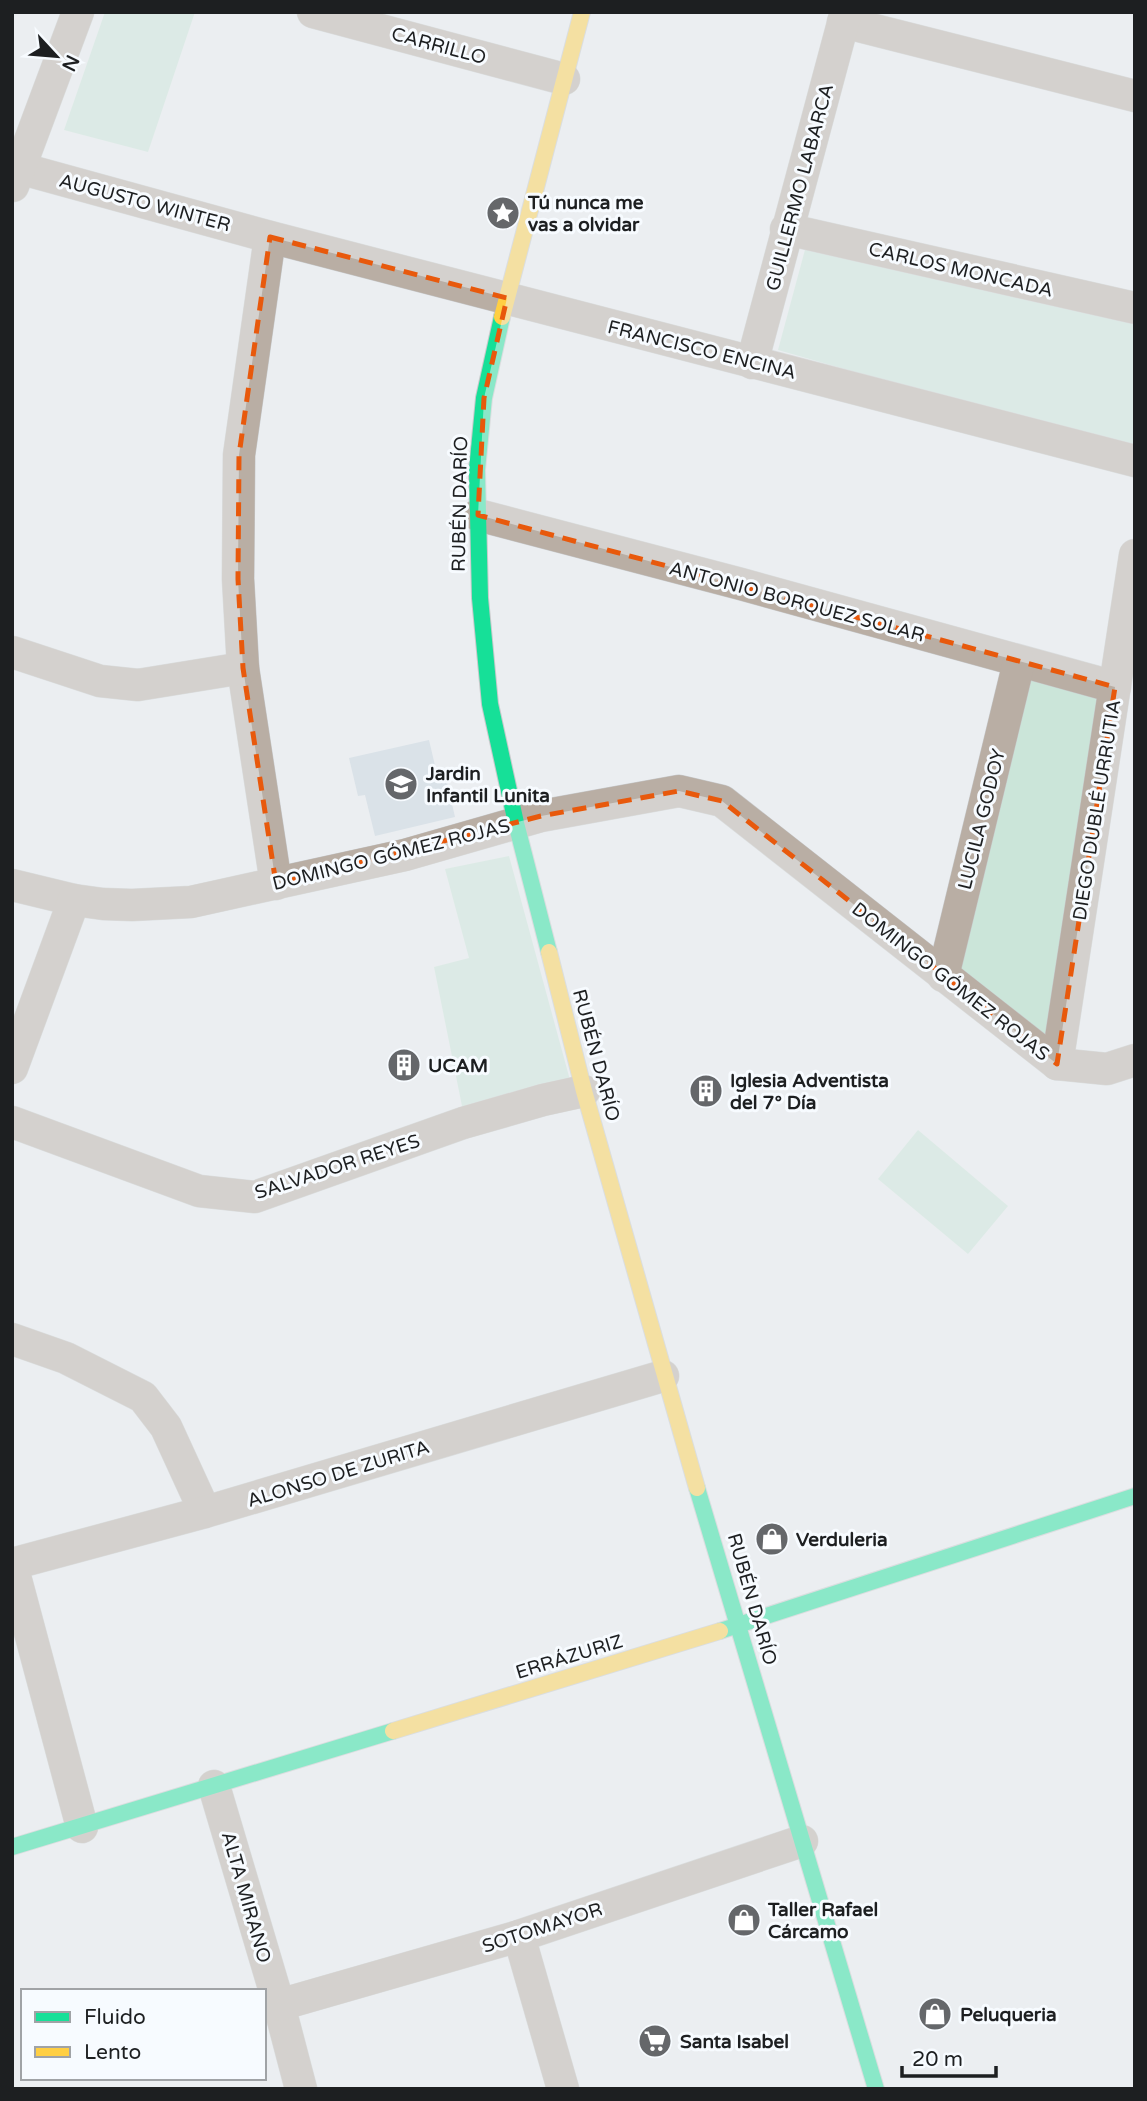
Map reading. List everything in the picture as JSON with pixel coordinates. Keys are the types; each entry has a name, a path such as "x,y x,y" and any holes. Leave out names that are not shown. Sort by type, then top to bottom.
{"street":[{"path":"16,177 78,12"},
{"name":"RUBÉN DARÍO","path":"582,12 484,398 477,470 480,598 490,704 516,823 584,1091 663,1376 876,2089"},
{"name":"CARRILLO","path":"322,13 564,79"},
{"path":"845,17 1135,96"},
{"name":"GUILLERMO LABARCA","path":"752,363 845,17"},
{"name":"AUGUSTO WINTER","path":"16,177 270,237"},
{"name":"CARLOS MONCADA","path":"786,229 1135,308"},
{"path":"270,237 239,455 238,579 243,668 276,884"},
{"name":"FRANCISCO ENCINA","path":"270,237 1135,461"},
{"name":"ANTONIO BORQUEZ SOLAR","path":"478,515 1115,687"},
{"name":"DIEGO DUBLÉ URRUTIA","path":"1057,1064 1135,555"},
{"path":"12,652 100,681 138,685 243,668"},
{"name":"LUCILA GODOY","path":"943,976 1019,662"},
{"name":"DOMINGO GÓMEZ ROJAS","path":"12,885 74,900 123,905 161,905 219,896 405,855 541,816 679,791 722,801 1057,1064"},
{"path":"12,1068 74,900"},
{"path":"1057,1064 1107,1069 1135,1060"},
{"name":"SALVADOR REYES","path":"12,1122 199,1191 255,1197 463,1123 584,1091"},
{"path":"12,1339 66,1358 143,1396 166,1427 205,1512"},
{"name":"ALONSO DE ZURITA","path":"12,1565 205,1512 663,1376"},
{"name":"ERRÁZURIZ","path":"12,1847 738,1626 1135,1496"},
{"path":"12,1565 82,1827"},
{"name":"ALTA MIRANO","path":"214,1786 301,2089"},
{"name":"SOTOMAYOR","path":"279,2005 519,1936 802,1840"},
{"path":"519,1936 563,2089"}],"highlighted area":[{"path":"270,237 507,298 484,398 478,515 1115,687 1057,1064 722,801 679,791 541,816 276,884 243,668 238,579 239,455"}],"shaded area":[{"name":"Jardin Infantil Lunita","path":"429,740 437,774 445,773 455,817 375,836 365,795 358,796 349,758"}],"green space":[{"path":"105,12 195,12 148,152 64,130"},
{"path":"806,246 1135,324 1135,447 1022,420 778,350"},
{"path":"1021,675 1106,697 1051,1043 954,964"},
{"path":"509,856 570,1080 463,1111 434,967 469,958 445,869"},
{"path":"918,1130 1008,1206 968,1254 878,1179"}],"traffic: fast":[{"path":"502,317 484,398 477,470 480,598 490,704 516,823 549,952"},
{"path":"697,1488 876,2089"},
{"path":"720,1631 1135,1496"},
{"path":"12,1847 393,1731"}],"traffic: slow":[{"path":"502,317 582,12"},
{"path":"549,952 584,1091 697,1488"},
{"path":"393,1731 720,1631"}],"place":[{"name":"Tú nunca me vas a olvidar","path":"503,213"},
{"name":"Jardin Infantil Lunita","path":"401,784"},
{"name":"UCAM","path":"404,1065"},
{"name":"Iglesia Adventista del 7° Día","path":"706,1091"},
{"name":"Verduleria","path":"772,1539"},
{"name":"Taller Rafael Cárcamo","path":"744,1920"},
{"name":"Peluqueria","path":"935,2014"},
{"name":"Santa Isabel","path":"655,2041"}]}
